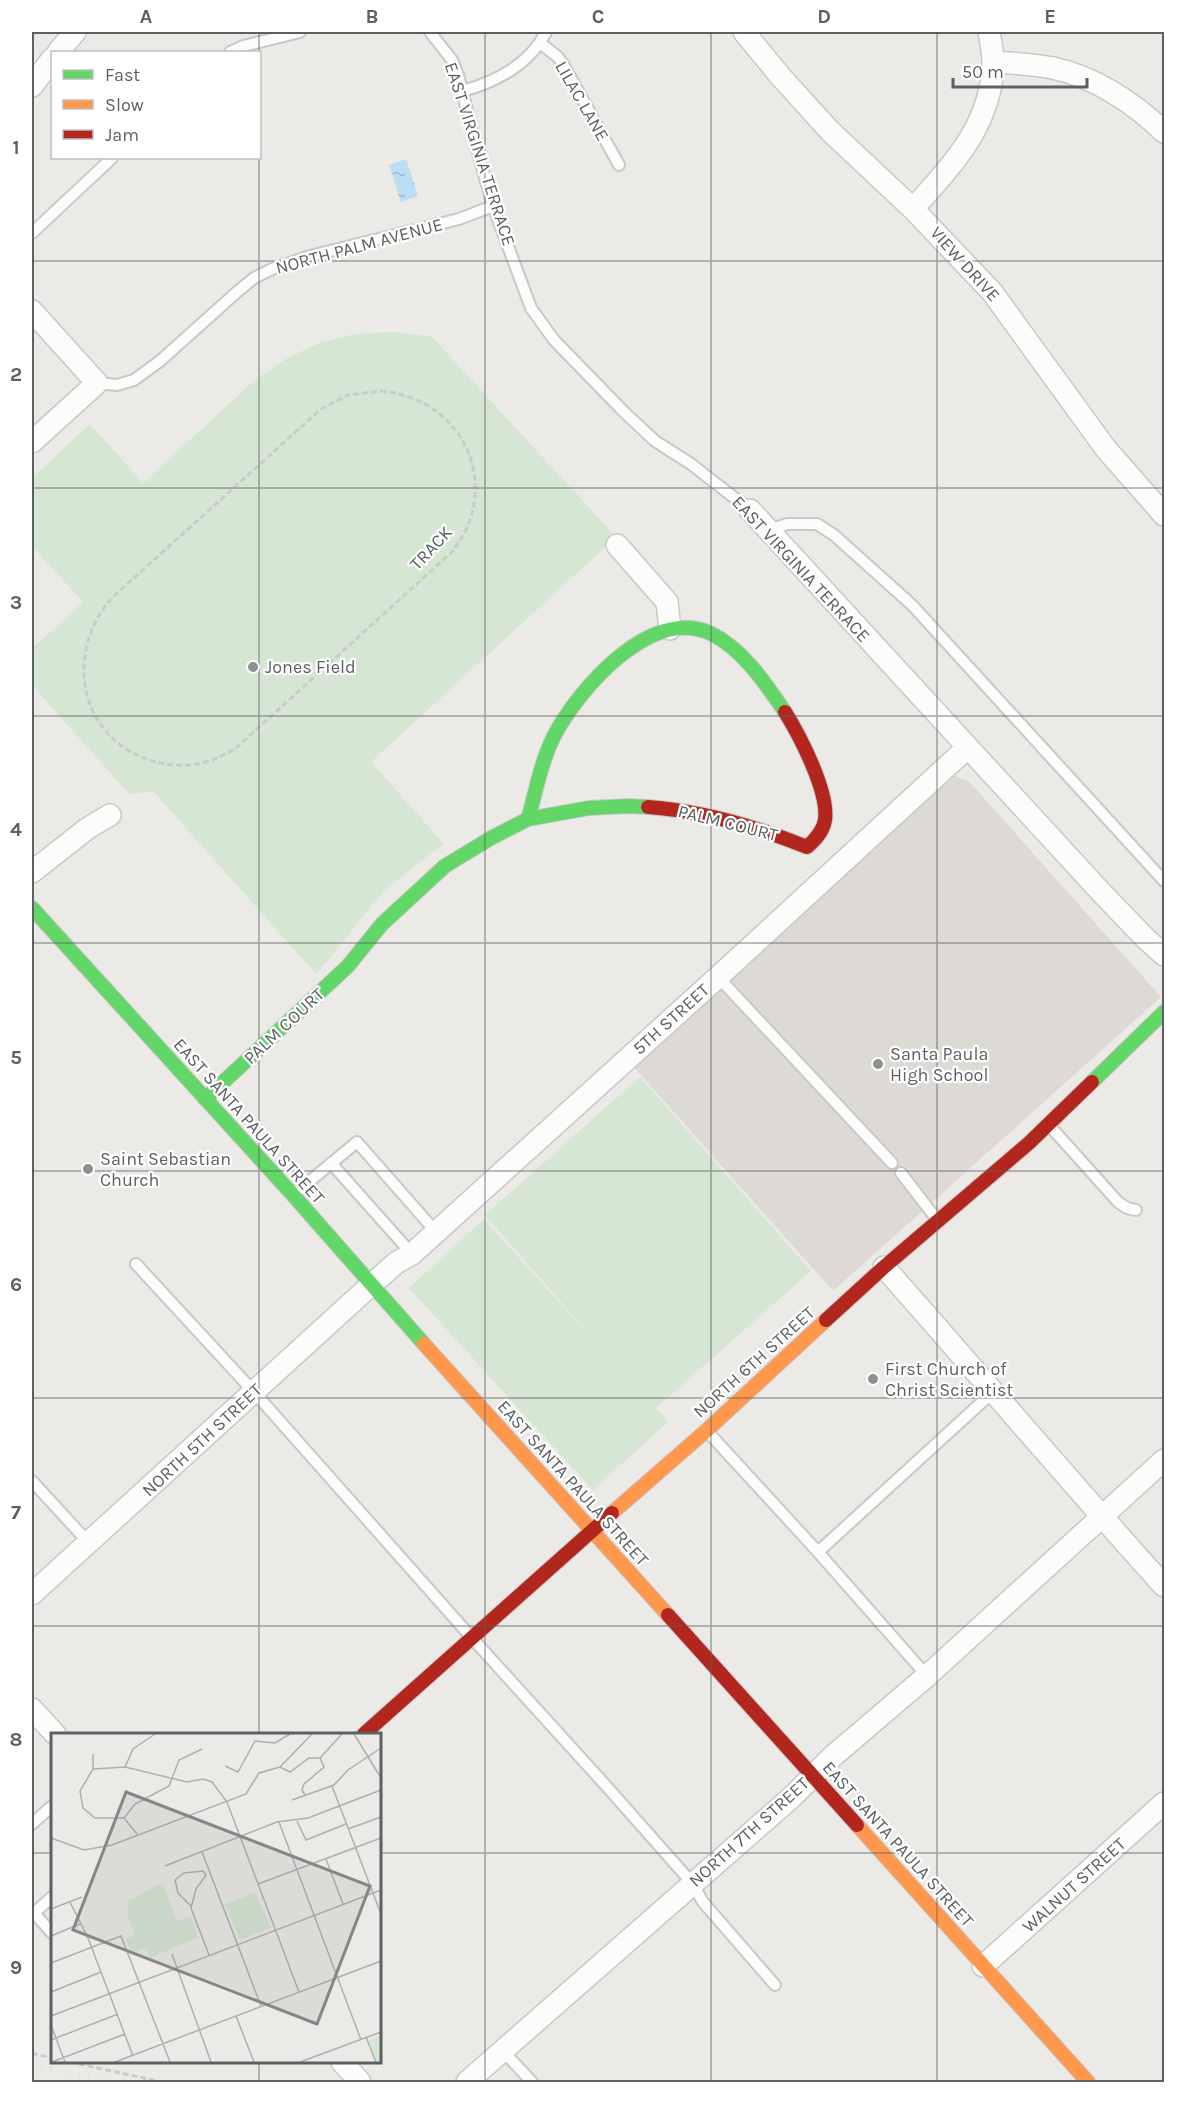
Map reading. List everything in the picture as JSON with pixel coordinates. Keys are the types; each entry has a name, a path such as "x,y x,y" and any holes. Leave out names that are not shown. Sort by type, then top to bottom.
{"street":[{"name":"VIEW DRIVE","path":"744,32 830,131 913,208 992,292 1106,449 1164,515"},
{"path":"913,208 951,166 970,141 978,125 988,98 993,62 989,32"},
{"path":"32,86 51,60"},
{"path":"993,62 1053,68 1076,74 1107,89 1134,106 1164,132"},
{"path":"32,311 97,383 32,442"},
{"name":"EAST VIRGINIA TERRACE","path":"750,510 1098,891 1164,955"},
{"path":"617,545 668,602 670,629"},
{"name":"PALM COURT","path":"205,1099 348,966 382,924 429,879 445,866 491,838 528,819 589,807 629,806 670,809 768,831 807,847 819,837 825,814 800,736 759,677 728,644 718,637 692,628 670,629 656,634 623,655 587,687 554,736 528,819"},
{"name":"5TH STREET","path":"371,1285 396,1263 412,1254 967,748"},
{"path":"32,872 87,828 110,815"},
{"name":"EAST SANTA PAULA STREET","path":"32,908 293,1195 371,1285 1088,2082"},
{"name":"NORTH 6TH STREET","path":"365,1733 591,1530 707,1430 884,1268 1029,1143 1164,1012"},
{"path":"884,1268 1164,1586"},
{"name":"NORTH 5TH STREET","path":"32,1594 371,1285"},
{"name":"NORTH 7TH STREET","path":"467,2082 793,1796 1164,1460"},
{"path":"32,1709 54,1733"},
{"name":"WALNUT STREET","path":"983,1966 1164,1803"},
{"path":"344,2063 360,2082"}],"lane":[{"path":"232,51 243,46 300,32"},
{"name":"EAST VIRGINIA TERRACE","path":"430,32 452,60 463,91 494,206 531,308 554,340 655,441 691,464 750,510"},
{"path":"463,91 489,84 515,68 540,43 546,32"},
{"name":"LILAC LANE","path":"540,43 558,57 564,66 618,165"},
{"path":"32,233 111,159"},
{"name":"NORTH PALM AVENUE","path":"97,383 117,385 134,380 160,361 254,278 272,269 310,256 459,219 494,206"},
{"path":"769,530 787,524 817,524 834,535 912,605 1164,881"},
{"path":"718,977 891,1163"},
{"path":"1048,1125 1118,1202 1127,1208 1136,1210"},
{"path":"293,1195 357,1142 436,1232"},
{"path":"331,1163 412,1254"},
{"path":"901,1173 938,1221"},
{"path":"136,1264 254,1392 692,1883 703,1902 775,1985"},
{"path":"819,1552 994,1391"},
{"path":"707,1430 819,1552 927,1676"},
{"path":"32,1481 89,1543"},
{"path":"32,1824 51,1807"},
{"path":"51,1898 34,1913 51,1932"},
{"path":"503,2050 532,2082"}],"path":[{"name":"TRACK","path":"381,391 415,398 442,415 464,443 471,459 475,493 470,522 452,552 236,748 218,758 189,765 167,764 147,759 118,743 97,718 85,687 84,656 93,623 114,596 313,416 339,399 358,393 381,391"},
{"path":"32,2053 51,2058"},
{"path":"78,2063 162,2082"}],"shaded area":[{"path":"954,776 969,781 1161,997 833,1291 632,1065"}],"green space":[{"name":"Jones Field","path":"392,332 431,336 616,537 371,762 444,844 380,896 316,974 153,791 129,794 32,685 32,649 83,602 32,546 32,478 90,424 143,483 255,380 286,359 319,343 355,334"},
{"path":"640,1077 811,1271 656,1408 668,1422 593,1490 409,1288 484,1219 609,1357 485,1215"}],"water":[{"path":"406,159 418,196 401,202 389,165"}],"railway":[{"path":"32,2065 113,2082"}],"traffic: fast":[{"path":"528,819 546,756 565,717 598,676 618,657 664,631 687,628 710,633 722,640 743,657 785,712"},
{"path":"205,1099 348,966 382,924 445,866 528,819 589,808 648,807"},
{"path":"32,908 293,1195 424,1344"},
{"path":"1092,1082 1164,1012"}],"traffic: slow":[{"path":"612,1513 707,1430 826,1320"},
{"path":"424,1344 668,1615"},
{"path":"857,1825 1088,2082"}],"traffic: jam":[{"path":"648,807 689,812 729,821 807,847 816,839 825,820 823,795 812,764 785,712"},
{"path":"826,1320 884,1267 1029,1143 1092,1082"},
{"path":"365,1733 612,1513"},
{"path":"668,1615 857,1825"}],"place":[{"name":"Jones Field","path":"253,667"},
{"name":"Santa Paula High School","path":"878,1064"},
{"name":"Saint Sebastian Church","path":"88,1169"},
{"name":"First Church of Christ Scientist","path":"873,1379"}]}
